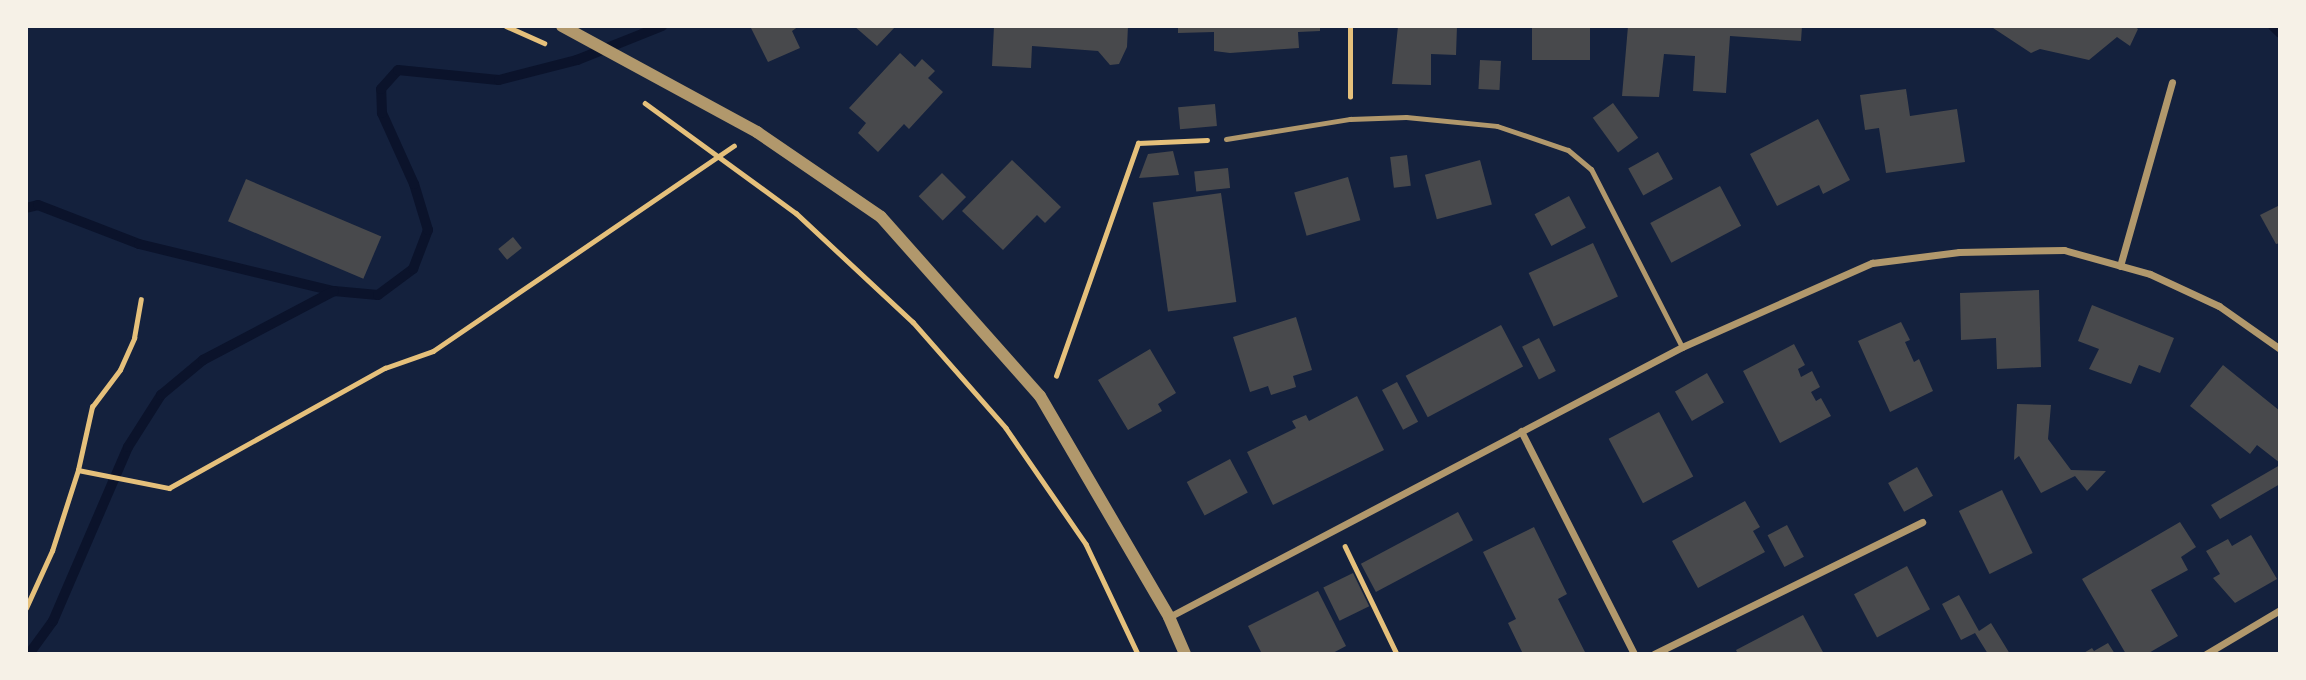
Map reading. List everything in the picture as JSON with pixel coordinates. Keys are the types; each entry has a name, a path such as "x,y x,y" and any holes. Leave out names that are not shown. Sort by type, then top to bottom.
{"street":[{"path":"565,28 758,132 881,217 1040,396 1169,617 1185,654"},
{"path":"2120,266 2172,82"},
{"path":"1169,617 1682,347 1872,263 1959,252 2064,250 2150,274 2219,306 2280,349"},
{"path":"1521,431 1634,654"},
{"path":"1654,654 1922,522"},
{"path":"2206,654 2280,610"}],"lane":[{"path":"1226,139 1350,119 1406,117 1497,126 1568,150 1591,169 1682,347"}],"path":[{"path":"506,26 553,48"},
{"path":"1350,26 1350,119"},
{"path":"639,99 796,213 913,322 1006,428 1086,544 1138,654"},
{"path":"78,470 169,488 385,368 433,351 718,156 758,132"},
{"path":"1040,396 1055,380 1138,143 1226,139"},
{"path":"26,608 52,551 78,470 92,407 120,370 134,338 141,300"},
{"path":"1336,527 1398,654"}],"building":[{"path":"750,26 799,26 792,31 800,48 768,62"},
{"path":"854,26 896,26 877,46"},
{"path":"994,26 1128,26 1127,47 1119,64 1110,65 1098,51 1032,46 1031,68 992,66"},
{"path":"1178,26 1320,26 1320,31 1298,32 1299,48 1230,53 1214,51 1214,32 1178,33"},
{"path":"1398,26 1457,26 1456,55 1431,54 1431,85 1392,84"},
{"path":"1532,26 1590,26 1590,60 1532,60"},
{"path":"1628,26 1802,26 1801,41 1730,36 1726,93 1693,91 1695,56 1664,54 1659,97 1622,96"},
{"path":"1990,26 2134,26 2138,29 2130,46 2117,37 2089,60 2040,49 2031,53"},
{"path":"900,53 915,67 922,59 935,71 928,78 943,92 909,129 904,124 878,152 858,133 866,123 849,108"},
{"path":"1480,60 1501,61 1499,90 1478,89"},
{"path":"1906,89 1910,116 1957,109 1965,162 1886,173 1879,128 1865,130 1860,95"},
{"path":"1613,103 1638,138 1618,152 1593,118"},
{"path":"1215,104 1217,126 1180,129 1178,107"},
{"path":"1818,119 1850,180 1823,194 1819,185 1777,206 1750,154"},
{"path":"1173,151 1179,175 1139,178 1148,154"},
{"path":"1658,152 1673,179 1643,196 1628,168"},
{"path":"1407,155 1411,186 1394,188 1390,157"},
{"path":"1012,160 1061,207 1045,223 1037,215 1003,250 962,211"},
{"path":"1480,160 1492,204 1437,219 1425,175"},
{"path":"1228,168 1230,188 1196,191 1194,172"},
{"path":"942,173 966,197 943,220 919,196"},
{"path":"1348,177 1360,220 1307,236 1294,192"},
{"path":"246,179 381,236 363,279 228,221"},
{"path":"1720,186 1741,226 1671,263 1650,223"},
{"path":"1221,193 1236,302 1168,312 1153,203"},
{"path":"1569,196 1586,228 1551,246 1535,214"},
{"path":"2280,205 2280,243 2276,244 2260,215"},
{"path":"513,237 522,248 507,260 498,249"},
{"path":"1593,243 1618,296 1554,326 1529,273"},
{"path":"2039,290 2041,367 1997,369 1996,338 1961,340 1960,293"},
{"path":"2092,305 2174,338 2160,373 2139,365 2131,384 2089,369 2099,349 2078,341"},
{"path":"1296,317 1312,370 1293,376 1296,387 1271,395 1268,386 1250,392 1233,337"},
{"path":"1901,322 1910,340 1905,342 1914,362 1919,359 1933,391 1890,412 1858,341"},
{"path":"1501,325 1523,366 1428,417 1406,376"},
{"path":"1539,338 1556,371 1539,380 1522,347"},
{"path":"1794,344 1805,365 1798,369 1801,377 1812,371 1820,387 1811,392 1816,401 1821,398 1831,416 1780,443 1743,371"},
{"path":"1150,349 1176,393 1158,404 1162,411 1128,430 1098,380"},
{"path":"2223,365 2280,411 2280,463 2257,445 2250,454 2190,406"},
{"path":"1707,373 1724,402 1692,421 1675,392"},
{"path":"1397,382 1418,422 1403,430 1382,390"},
{"path":"1357,396 1384,450 1273,505 1247,452 1296,428 1292,421 1306,415 1309,421"},
{"path":"2017,404 2051,405 2048,439 2071,470 2106,471 2087,491 2075,476 2041,493 2019,456 2014,460"},
{"path":"1659,412 1693,476 1643,503 1609,439"},
{"path":"1230,459 1248,493 1205,516 1187,482"},
{"path":"2280,465 2280,484 2220,519 2211,505"},
{"path":"1917,467 1933,496 1904,512 1888,483"},
{"path":"2002,490 2033,553 1990,574 1959,511"},
{"path":"1745,501 1760,527 1753,531 1765,552 1698,588 1672,541"},
{"path":"1458,512 1473,540 1376,592 1361,564"},
{"path":"2180,522 2196,547 2181,557 2188,570 2151,590 2178,636 2147,654 2126,654 2082,579"},
{"path":"1787,525 1804,557 1784,567 1768,535"},
{"path":"1534,527 1567,594 1558,599 1586,654 1523,654 1508,623 1516,619 1483,552"},
{"path":"2251,535 2277,579 2235,603 2213,578 2220,574 2206,551 2228,539 2232,546"},
{"path":"1907,566 1930,609 1877,637 1854,594"},
{"path":"1353,573 1369,606 1340,621 1323,587"},
{"path":"1318,591 1346,646 1331,654 1262,654 1248,626"},
{"path":"1959,595 1979,631 1991,623 2010,654 1988,654 1975,633 1961,640 1942,604"},
{"path":"1803,615 1824,654 1738,654 1736,650"},
{"path":"2108,643 2115,654 2082,654 2092,648 2094,651"}],"waterway":[{"path":"26,208 38,205 139,244 334,291 378,295 413,269 428,230 414,184 382,113 381,89 398,70 499,80 577,60 662,26"},
{"path":"2273,26 2280,33"},
{"path":"29,654 53,621 128,447 161,395 203,360 334,291"}]}
